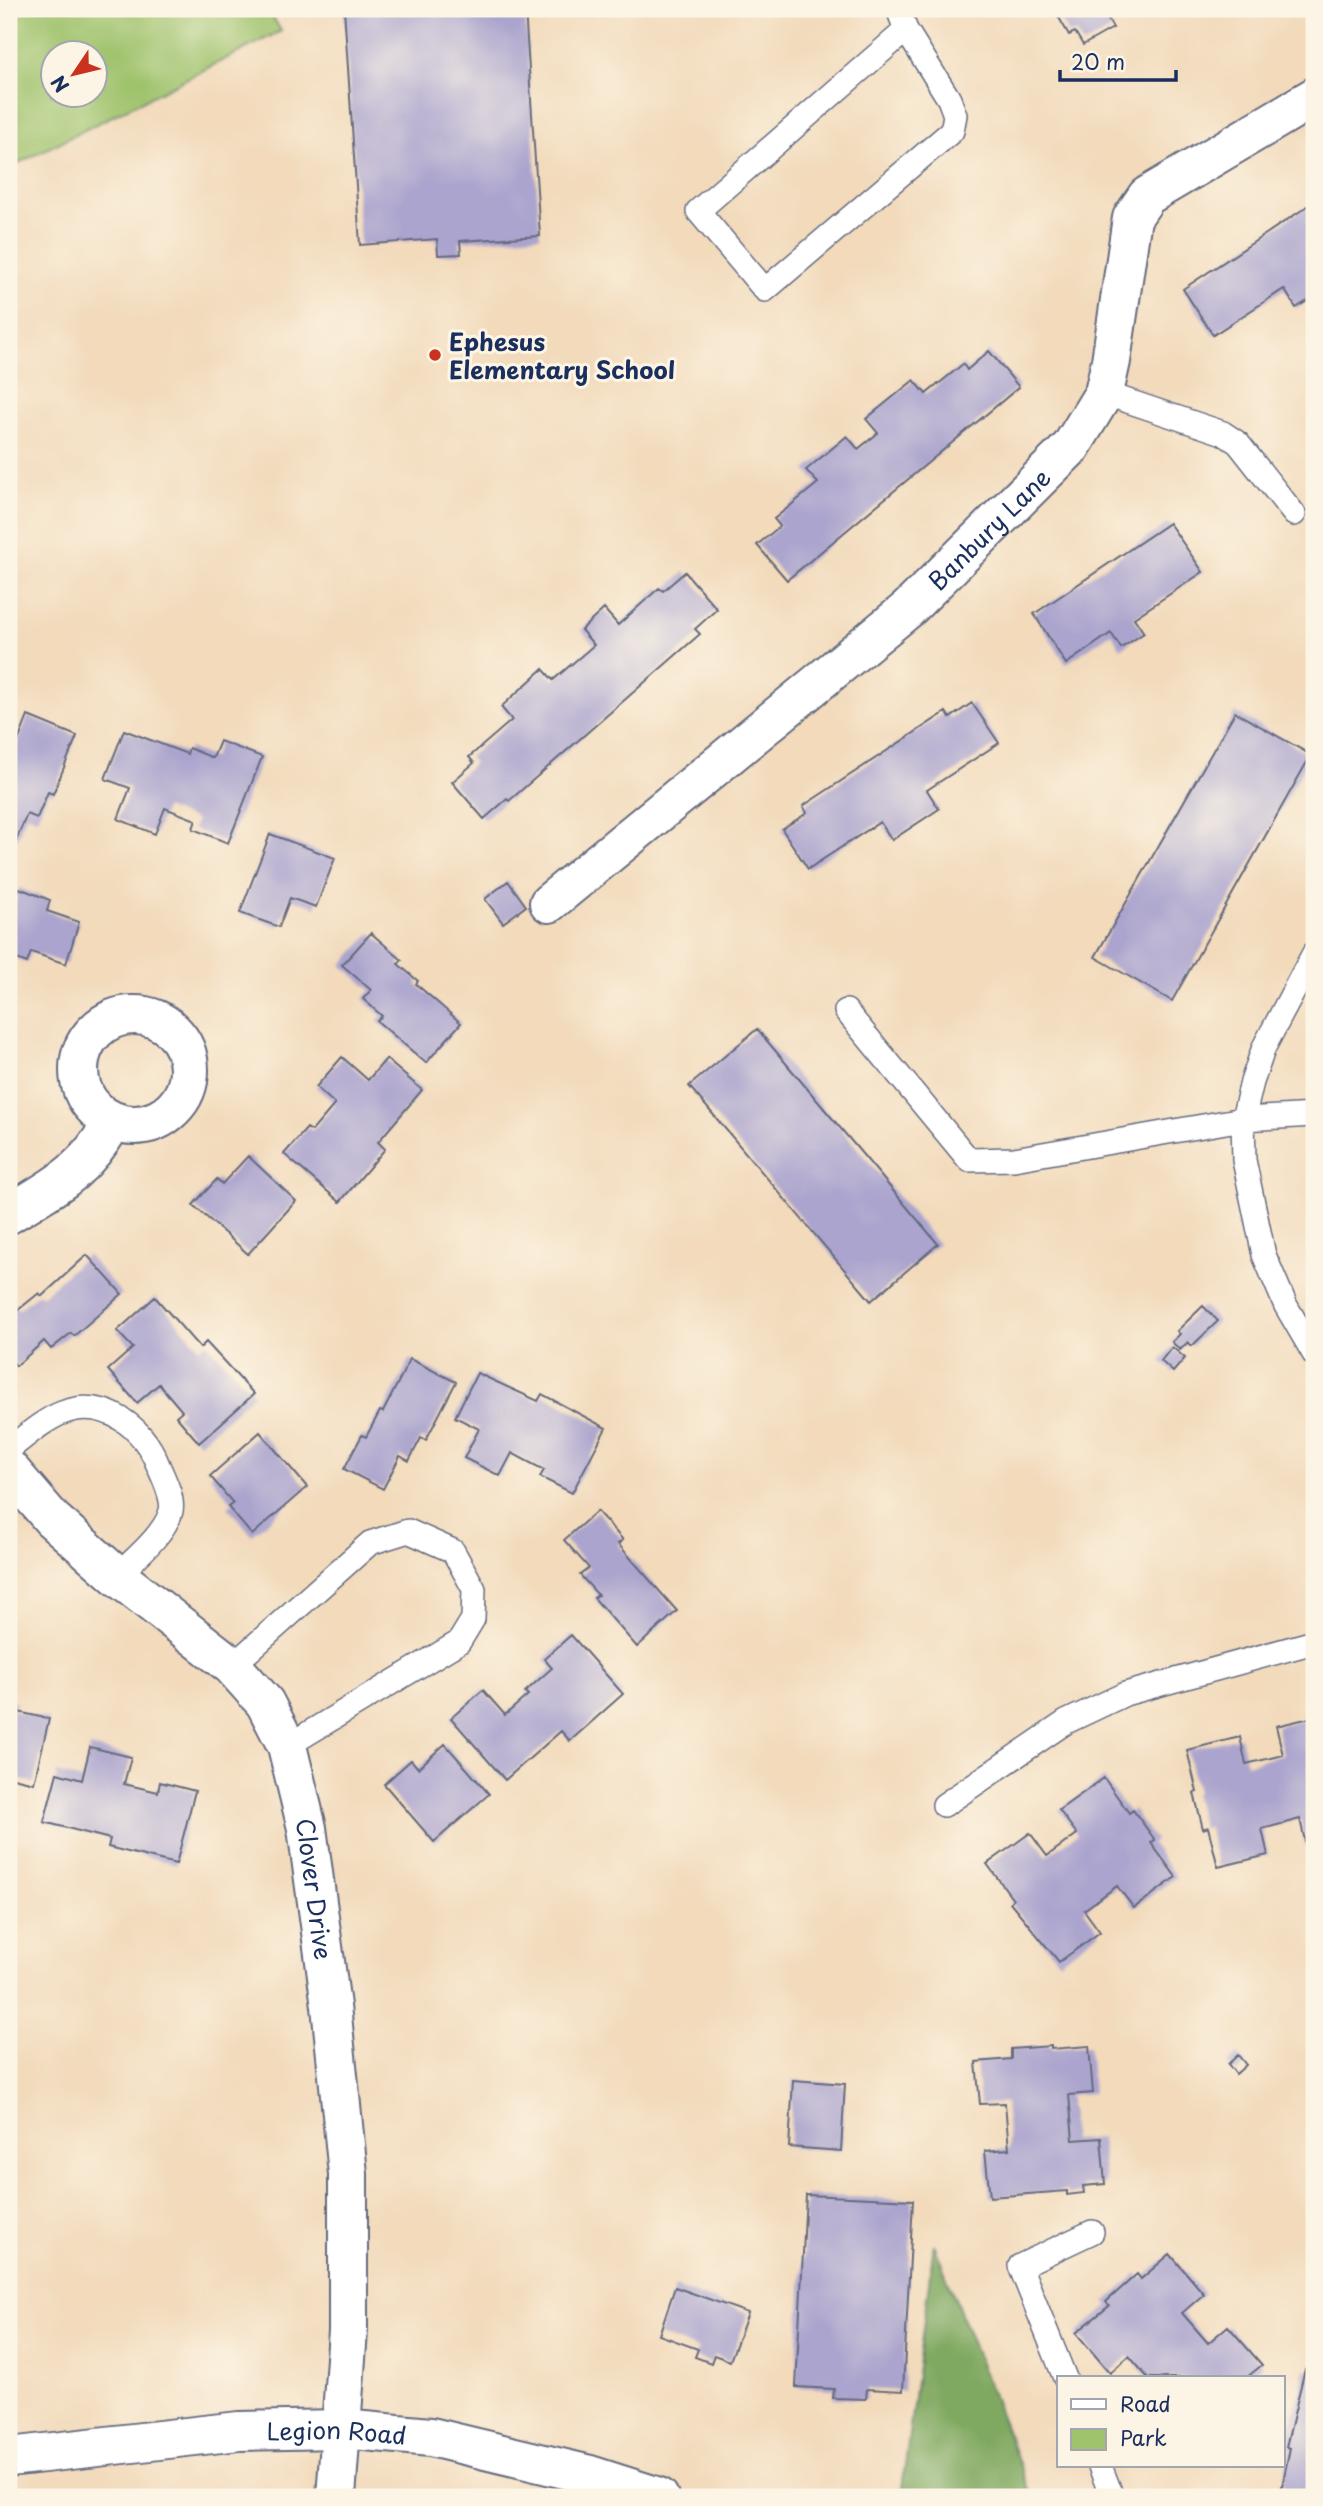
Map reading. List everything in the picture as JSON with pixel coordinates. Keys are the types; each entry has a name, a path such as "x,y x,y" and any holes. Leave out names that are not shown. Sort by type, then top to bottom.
{"street":[{"name":"Banbury Lane","path":"549,903 908,609 1071,447 1104,393 1132,218 1147,196 1314,97"},
{"path":"9,1214 62,1183 83,1165 113,1122"},
{"name":"Clover Drive","path":"9,1469 52,1519 117,1576 232,1666 265,1703 287,1746 307,1828 331,2006 348,2174 348,2331 335,2497"},
{"name":"Legion Road","path":"9,2457 239,2431 342,2429 430,2437 587,2486 659,2497"}],"lane":[{"path":"902,19 950,99 955,115 952,131 765,290 698,211 902,19"},
{"path":"1104,393 1223,433 1238,443 1294,514"},
{"path":"1314,953 1264,1047 1243,1119 1244,1160 1264,1255 1286,1306 1314,1354"},
{"path":"846,1011 969,1160 1014,1159 1243,1119 1314,1115"},
{"path":"9,1449 47,1421 83,1407 111,1412 138,1430 158,1464 172,1508 166,1525 117,1576"},
{"path":"232,1666 370,1543 408,1531 453,1551 474,1589 473,1619 459,1642 287,1746"},
{"path":"944,1805 1066,1722 1125,1694 1314,1642"},
{"path":"1064,2376 1020,2266 1092,2232"},
{"path":"1101,2468 1112,2497"}],"green space":[{"path":"9,9 268,9 281,31 9,168"},
{"path":"934,2244 1032,2497 901,2497"}],"building":[{"path":"344,9 525,9 540,236 460,241 461,254 438,255 437,239 360,245"},
{"path":"1054,9 1102,9 1113,28 1083,45 1075,32 1069,35"},
{"path":"1158,9 1175,9 1161,16"},
{"path":"1314,202 1314,270 1307,275 1314,285 1314,297 1296,308 1284,289 1213,335 1183,289"},
{"path":"989,351 1019,387 787,580 757,545 780,526 774,519 818,483 806,470 847,436 858,449 878,433 866,419 914,380 926,394 963,364 967,370"},
{"path":"1169,523 1203,572 1134,618 1144,633 1121,648 1111,633 1066,664 1034,614"},
{"path":"685,572 717,609 695,629 700,634 509,801 507,799 484,819 452,782 474,763 469,757 512,720 501,707 543,669 553,680 594,645 581,630 604,609 618,625 659,588 663,591"},
{"path":"972,703 999,743 927,790 939,809 892,840 880,822 808,869 782,829 807,813 803,806 946,712 950,718"},
{"path":"1235,712 1311,755 1172,1001 1095,957"},
{"path":"28,716 77,736 53,794 48,792 37,818 27,814 13,848 9,846 9,764"},
{"path":"124,730 187,754 189,748 213,758 220,741 262,757 228,843 193,829 196,820 165,808 155,834 118,819 130,788 105,779"},
{"path":"270,834 335,858 316,907 290,898 279,927 240,913"},
{"path":"508,881 526,906 503,923 485,899"},
{"path":"19,888 50,900 47,911 79,922 66,964 31,952 27,963 9,956 9,907 13,908"},
{"path":"371,933 402,960 398,964 418,981 416,984 461,1023 426,1063 377,1021 382,1016 363,999 371,990 342,965"},
{"path":"757,1029 938,1244 871,1301 689,1086"},
{"path":"342,1057 368,1080 386,1059 422,1090 378,1142 385,1149 340,1202 284,1154 307,1128 312,1131 335,1104 316,1087"},
{"path":"248,1156 296,1201 248,1254 193,1205 217,1179 222,1184"},
{"path":"87,1255 122,1294 74,1336 71,1333 51,1349 44,1341 16,1366 9,1357 9,1312 15,1306 18,1310 39,1293 42,1296"},
{"path":"155,1297 200,1348 206,1342 254,1394 199,1443 176,1416 182,1411 159,1384 137,1403 108,1370 133,1348 117,1331"},
{"path":"1203,1306 1218,1321 1192,1346 1188,1342 1180,1350 1172,1342 1180,1334 1177,1331"},
{"path":"1172,1347 1185,1358 1173,1372 1161,1361"},
{"path":"410,1359 456,1382 426,1440 421,1438 409,1461 400,1456 383,1489 344,1469 362,1435 366,1437 380,1411 383,1412"},
{"path":"477,1373 538,1401 542,1394 606,1428 572,1493 540,1477 544,1470 512,1453 500,1476 464,1458 479,1429 455,1417"},
{"path":"260,1432 307,1487 252,1535 228,1507 233,1503 210,1476"},
{"path":"597,1511 623,1540 618,1544 677,1611 637,1647 594,1598 598,1595 580,1575 589,1568 564,1540"},
{"path":"571,1635 623,1694 570,1741 561,1731 505,1780 451,1718 483,1690 505,1715 528,1695 525,1692 552,1668 544,1659"},
{"path":"9,1701 16,1702 14,1711 49,1719 34,1783 9,1777"},
{"path":"1314,1717 1314,1844 1306,1846 1300,1819 1262,1829 1268,1855 1218,1867 1208,1827 1203,1829 1187,1750 1240,1737 1246,1764 1283,1755 1276,1726"},
{"path":"445,1744 489,1794 434,1842 384,1784 411,1760 418,1768"},
{"path":"90,1747 131,1757 124,1784 158,1792 160,1782 195,1791 176,1864 108,1847 110,1839 44,1822 57,1773 82,1780"},
{"path":"1104,1778 1129,1813 1133,1810 1155,1840 1151,1843 1176,1877 1134,1908 1117,1886 1084,1910 1100,1932 1059,1962 1010,1902 1013,1899 987,1864 1030,1833 1047,1856 1077,1834 1059,1810"},
{"path":"1051,2046 1051,2049 1089,2046 1093,2093 1069,2095 1073,2140 1101,2138 1105,2184 1083,2186 1084,2193 1067,2195 1067,2191 990,2197 985,2151 1009,2149 1005,2103 980,2104 976,2062 1011,2059 1011,2049"},
{"path":"1238,2055 1246,2065 1236,2074 1228,2064"},
{"path":"793,2080 845,2084 841,2151 789,2147"},
{"path":"806,2195 913,2200 903,2391 867,2389 866,2399 833,2398 834,2389 796,2387"},
{"path":"1170,2254 1204,2294 1182,2313 1208,2343 1228,2326 1262,2365 1248,2376 1146,2376 1129,2356 1110,2373 1076,2333 1109,2306 1106,2302 1137,2274 1141,2279"},
{"path":"675,2287 748,2313 730,2361 714,2355 711,2363 695,2357 698,2349 659,2335"},
{"path":"1305,2369 1314,2371 1314,2497 1281,2491 1290,2448 1286,2447"}],"place":[{"name":"Ephesus Elementary School","path":"435,355"}]}
